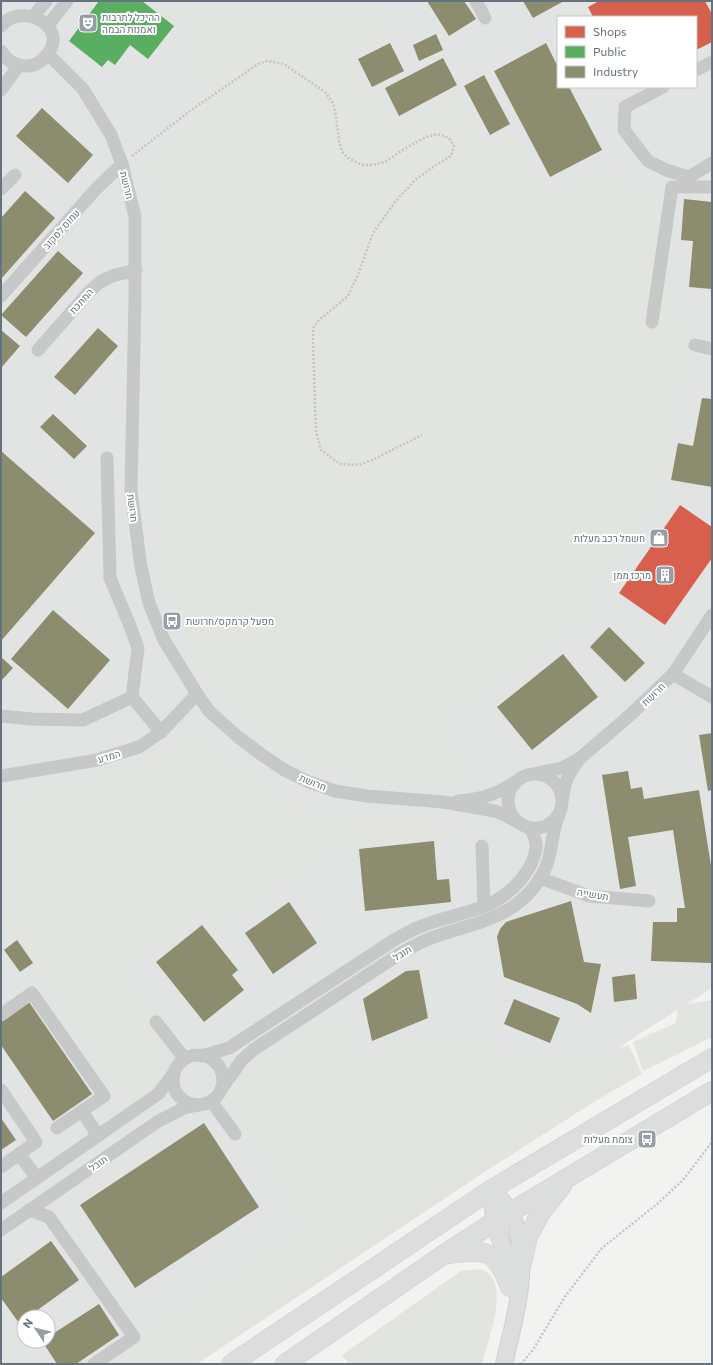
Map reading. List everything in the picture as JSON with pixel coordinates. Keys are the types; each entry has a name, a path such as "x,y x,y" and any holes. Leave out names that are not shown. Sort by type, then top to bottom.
{"highway":[{"path":"231,1364 492,1189 712,1058"},
{"path":"285,1364 443,1255 494,1222 712,1091"},
{"path":"522,1263 528,1237 541,1212 572,1174"},
{"path":"443,1255 477,1251 487,1253 497,1260 504,1272 510,1288"}],"main road":[{"path":"492,1189 510,1212 519,1237 522,1263 519,1298 504,1364"},
{"path":"492,1189 494,1222 505,1252 510,1288 509,1342"}],"street":[{"path":"36,13 46,1"},
{"path":"49,24 67,1"},
{"path":"476,1 485,18"},
{"path":"1,26 10,15 18,11 27,10 44,17 49,24 53,40 48,54 35,64 27,66 19,65 2,55"},
{"name":"חרושת","path":"48,54 83,89 111,135 122,164 135,217 136,270 130,492 141,567 149,603 164,640 197,694 209,711 236,736 286,771 309,782 335,791 367,796 443,802 495,811 526,826"},
{"path":"697,70 712,62"},
{"path":"1,90 19,65"},
{"path":"662,88 624,107 624,130 648,161 666,170 690,177 712,163"},
{"name":"עמוס לסקוב","path":"1,296 96,189 122,164"},
{"path":"1,189 15,175"},
{"path":"652,322 672,187 712,187"},
{"name":"המתכת","path":"38,350 100,282 112,276 136,270"},
{"path":"695,345 712,349"},
{"path":"107,458 110,578 138,648 132,697 161,732"},
{"name":"חרושת","path":"538,774 562,768 579,759 635,711 673,674 712,615"},
{"path":"673,674 712,697"},
{"name":"המדע","path":"1,776 97,760 139,747 161,732 197,694"},
{"path":"1,716 32,719 83,720 132,697"},
{"name":"חרושת","path":"563,798 564,783 568,774 579,759"},
{"path":"530,774 538,774 545,775 552,779 557,784 563,798 562,807 554,821 547,826 538,828 526,826 515,819 510,812 508,804 510,792 516,781 530,774"},
{"name":"חרושת","path":"443,802 491,796 503,791 516,781"},
{"name":"תובל","path":"222,1088 242,1060 253,1050 395,957 420,942 500,915 520,901 529,893 540,878 546,866 551,849 554,825 559,814"},
{"name":"תובל","path":"202,1056 229,1048 394,940 414,929 484,906 494,902 507,893 528,870 537,847 534,836 526,826"},
{"path":"482,846 484,906"},
{"name":"תעשייה","path":"540,878 589,896 648,901"},
{"path":"1,1015 32,993 104,1096 57,1128"},
{"path":"156,1022 185,1059"},
{"path":"1,1203 158,1094 174,1073 178,1065 185,1059 202,1056 210,1058 217,1064 221,1071 223,1079 222,1088 212,1101 198,1105 191,1104 184,1101 174,1088 174,1073"},
{"path":"1,1090 36,1142 1,1167"},
{"path":"212,1101 235,1134"},
{"name":"תובל","path":"1,1230 157,1122 184,1108 198,1105"},
{"path":"82,1111 98,1136"},
{"path":"19,1154 37,1178"},
{"path":"50,1196 50,1217 134,1337 94,1364"},
{"path":"29,1210 50,1217"}],"path":[{"path":"122,164 190,111 258,64 267,61 284,64 325,92 333,103 342,152 348,158 362,165 385,162 426,137 438,134 449,138 454,146 451,156 415,180 395,202 373,233 359,272 348,296 319,320 313,328 316,432 321,450 340,464 358,465 372,460 422,435"},
{"path":"521,1364 534,1350 564,1298 602,1248 657,1204 683,1180 712,1142"}],"shaded area":[{"path":"1,1 712,1 712,988 630,1040 227,1332 179,1364 1,1364"},
{"path":"187,1 374,1 391,30 349,57 396,128 458,95 488,147 511,136 547,195 608,167 629,183 654,193 685,350 661,494 587,601 597,608 442,721 467,783 433,785 395,783 337,773 308,761 272,741 230,703 198,666 180,627 163,572 155,497 162,263 158,209 148,166 190,121 201,88"},
{"path":"191,733 277,796 305,808 361,819 459,826 457,838 326,851 220,927 203,910 134,965 131,980 182,1045 169,1057 146,1091 128,1105 1,915 1,805 19,795 142,765 170,749"},
{"path":"712,1000 712,1037 643,1071 633,1042 676,1023 678,1006"},
{"path":"344,1010 357,1063 429,1032 456,1035 530,1056 588,1058 629,1045 642,1074 597,1100 486,1171 197,1364 103,1364 307,1225 226,1101 247,1072"},
{"path":"481,1269 491,1276 495,1284 497,1295 494,1319 482,1364 349,1364 342,1355 461,1271"},
{"path":"1,1333 25,1364 1,1364"}],"building: Shops":[{"path":"599,1 705,1 712,14 712,42 697,50 697,16 592,16 588,7"},
{"name":"מרכז ממן","path":"680,505 712,527 712,558 665,625 619,593"}],"building: Public":[{"path":"99,1 142,1 174,26 148,59 130,45 115,65 108,60 102,67 69,41"}],"building: Industry":[{"path":"427,1 464,1 476,19 449,36"},
{"path":"523,1 564,1 533,18"},
{"path":"436,34 443,50 419,61 413,45"},
{"path":"390,43 404,71 372,87 358,59"},
{"path":"546,43 557,65 557,88 570,88 602,150 550,177 494,71"},
{"path":"443,58 457,85 399,116 385,88"},
{"path":"484,75 510,124 490,135 464,86"},
{"path":"42,108 93,155 68,183 16,136"},
{"path":"25,191 55,218 1,279 1,218"},
{"path":"684,199 712,202 712,289 689,287 693,241 681,240"},
{"path":"58,251 83,273 26,337 1,315"},
{"path":"98,328 118,346 75,395 54,377"},
{"path":"1,330 20,346 1,368"},
{"path":"702,398 712,399 712,487 671,480 678,443 693,446"},
{"path":"53,414 87,446 74,459 40,427"},
{"path":"1,451 95,533 1,641"},
{"path":"53,610 110,660 68,709 11,659"},
{"path":"609,627 645,663 625,682 590,647"},
{"path":"563,654 598,697 532,750 497,707"},
{"path":"1,657 13,668 1,681"},
{"path":"712,733 712,790 708,791 699,735"},
{"path":"628,771 631,789 642,787 644,799 699,790 712,872 712,963 651,961 653,922 677,922 677,908 685,908 673,830 628,837 636,886 620,889 602,775"},
{"path":"434,841 437,880 449,879 451,902 365,911 359,849"},
{"path":"571,901 584,962 601,964 591,1013 577,1004 504,977 497,937 500,929 506,922"},
{"path":"289,902 317,943 273,974 245,933"},
{"path":"202,925 238,970 232,975 244,990 204,1022 156,962"},
{"path":"17,940 33,963 20,972 4,950"},
{"path":"419,970 428,1018 372,1041 363,999 406,971"},
{"path":"635,974 637,999 614,1002 612,977"},
{"path":"514,999 560,1018 550,1043 504,1024"},
{"path":"29,1002 92,1094 53,1121 1,1045 1,1022"},
{"path":"1,1118 16,1140 1,1150"},
{"path":"204,1123 259,1207 135,1288 80,1205"},
{"path":"51,1241 79,1280 39,1309 16,1309 16,1319 1,1298 1,1277"},
{"path":"99,1304 119,1335 76,1364 57,1364 47,1349 56,1349 56,1332"}],"place":[{"name":"ההיכל לתרבות ואמנות הבמה","path":"88,23"},
{"name":"חשמל רכב מעלות","path":"659,538"},
{"name":"מרכז ממן","path":"665,575"},
{"name":"מפעל קרמקס/חרושת","path":"172,621"},
{"name":"צומת מעלות","path":"647,1139"}]}
